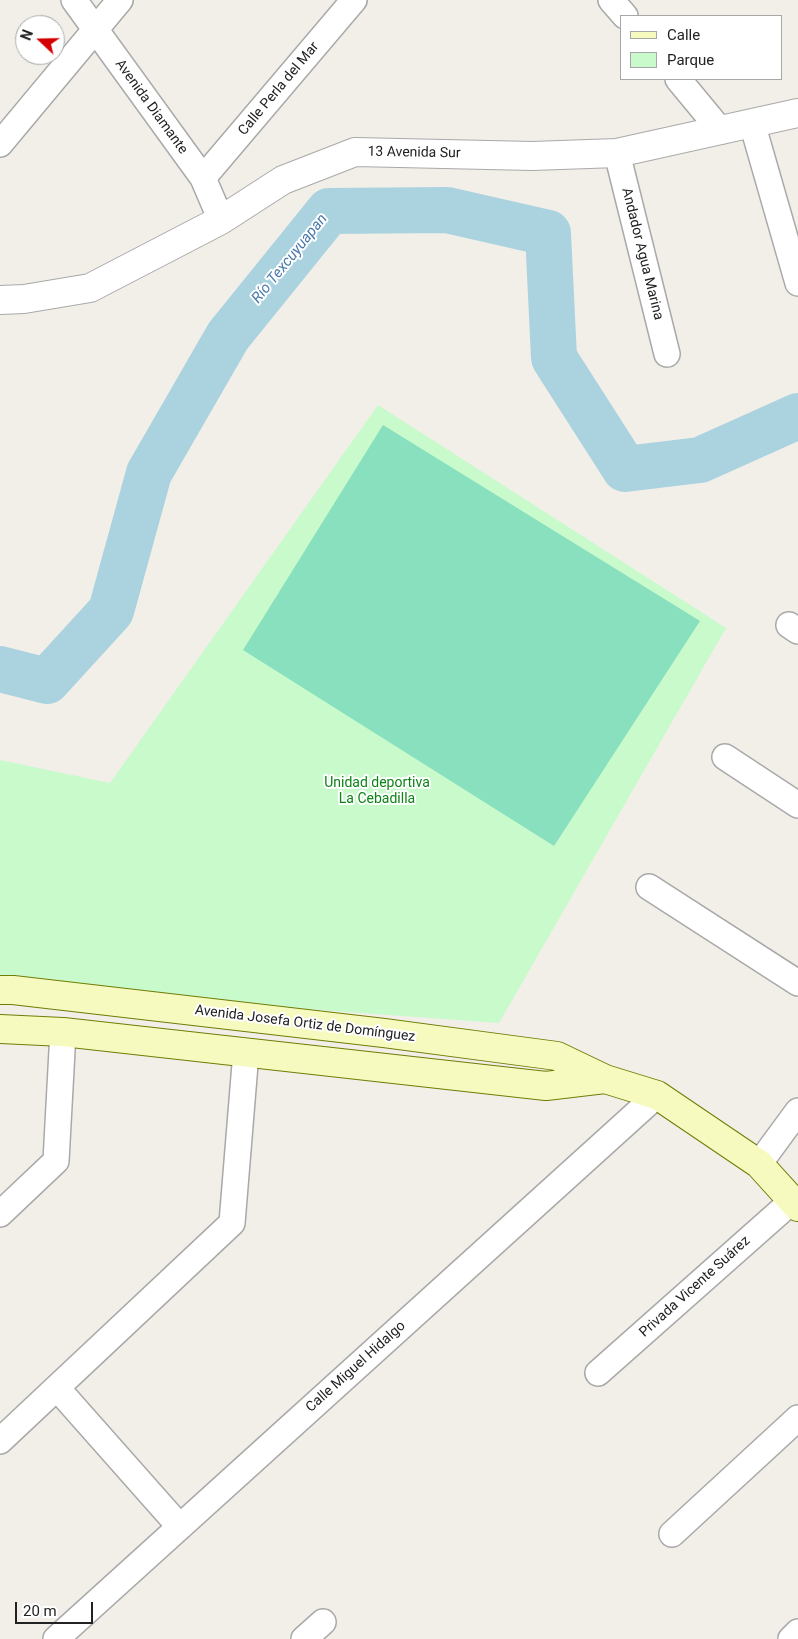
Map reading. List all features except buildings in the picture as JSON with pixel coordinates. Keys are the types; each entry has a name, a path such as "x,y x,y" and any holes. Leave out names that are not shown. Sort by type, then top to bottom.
{"main road":[{"name":"Avenida Josefa Ortiz de Domínguez","path":"0,990 384,1033 556,1056 605,1079 656,1095 759,1164 795,1204"},
{"name":"Avenida Josefa Ortiz de Domínguez","path":"0,1029 63,1032 546,1086 605,1079"}],"street":[{"name":"Avenida Diamante","path":"74,0 203,178 221,220"},
{"path":"0,144 120,0"},
{"name":"Calle Perla del Mar","path":"203,178 354,0"},
{"path":"611,0 624,15"},
{"path":"679,80 721,131"},
{"name":"13 Avenida Sur","path":"0,300 24,299 90,288 221,220 283,180 355,152 532,156 617,153 798,113"},
{"path":"752,123 798,283"},
{"name":"Andador Agua Marina","path":"617,153 666,354"},
{"path":"725,757 798,805"},
{"path":"649,888 798,983"},
{"path":"0,1214 56,1161 63,1032"},
{"path":"0,1441 232,1223 246,1052"},
{"name":"Calle Miguel Hidalgo","path":"56,1639 656,1095"},
{"path":"759,1164 798,1112"},
{"name":"Privada Vicente Suárez","path":"598,1373 795,1204"},
{"path":"56,1388 180,1527"},
{"path":"672,1534 798,1418"},
{"path":"304,1639 322,1622"},
{"path":"790,1639 798,1632"}],"green space":[{"name":"Unidad deportiva La Cebadilla","path":"378,405 726,628 499,1023 0,987 0,760 110,783"},
{"path":"383,425 700,621 554,846 243,650"}],"waterway":[{"name":"Río Texcuyuapan","path":"0,669 47,681 111,611 149,473 228,336 329,211 447,210 548,233 554,358 625,469 700,460 798,416"}]}
